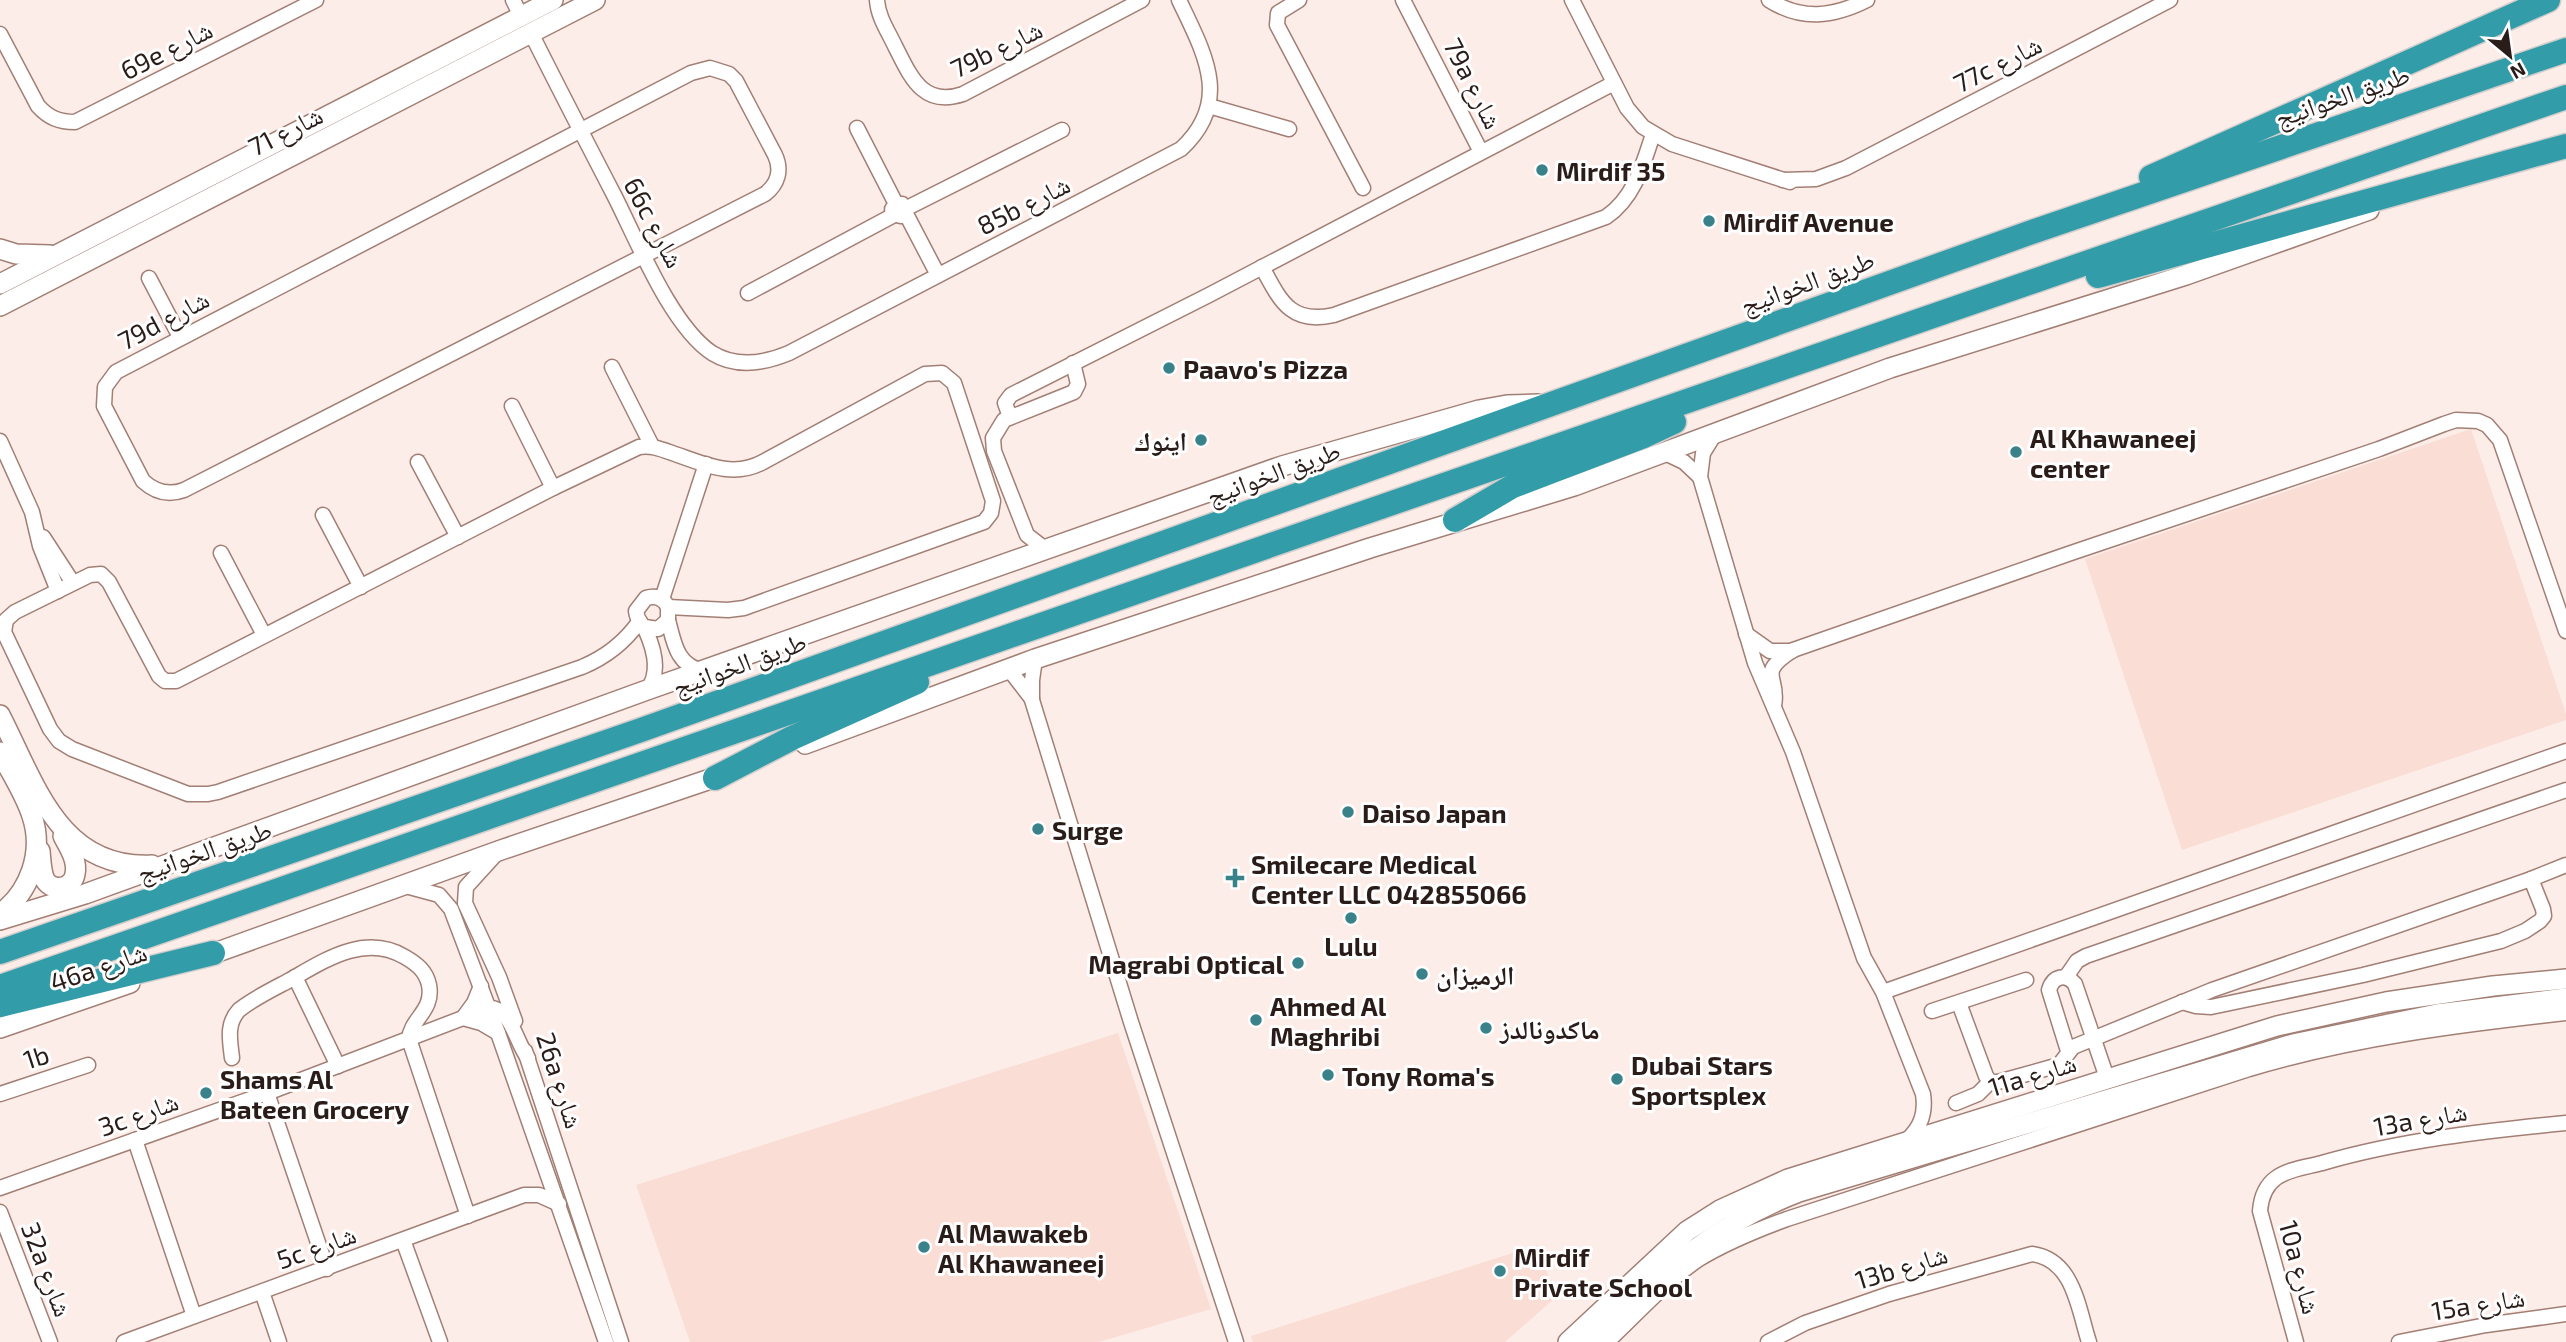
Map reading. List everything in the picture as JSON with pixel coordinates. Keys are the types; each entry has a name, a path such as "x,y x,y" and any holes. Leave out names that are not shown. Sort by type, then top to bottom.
{"highway":[{"path":"2029,233 2264,125 2548,0"},
{"name":"طريق الخوانيج","path":"0,952 641,730 2029,233 2566,50"},
{"path":"0,987 667,752 1715,394 2566,97"},
{"path":"1972,304 2030,294 2084,280 2566,146"},
{"path":"1455,520 1513,486 1663,428 1715,394"},
{"path":"715,778 792,738 914,684 926,676 941,659"},
{"path":"0,1005 213,953"}],"street":[{"name":"69e شارع","path":"0,34 38,106 54,120 75,122 316,0"},
{"name":"شارع 71","path":"0,284 553,0"},
{"name":"شارع 71","path":"0,306 455,72 521,16 595,0"},
{"name":"79b شارع","path":"877,0 881,18 912,79 931,94 947,97 963,93 1142,0"},
{"name":"85b شارع","path":"789,353 1171,156 1191,140 1205,118 1211,83 1202,49 1180,0"},
{"path":"1299,0 1278,13 1277,24 1363,188"},
{"name":"79a شارع","path":"1404,0 1481,152"},
{"name":"77c شارع","path":"1572,0 1635,118 1653,134 1672,144 1783,180 1816,178 1846,168 2170,0"},
{"path":"1769,0 1792,12 1818,16 1844,11 1867,0"},
{"name":"66c شارع","path":"521,16 645,256 687,329 700,344 715,355 733,361 752,363 789,353"},
{"name":"79d شارع","path":"700,69 720,70 729,74 742,89 778,162 778,177 776,184 765,194 184,490 171,493 153,489 140,475 106,411 104,393 116,372 580,131 700,69"},
{"path":"1010,417 1005,403 1008,397 1614,83"},
{"path":"1209,106 1289,129"},
{"path":"857,128 934,277"},
{"path":"748,293 900,211 1062,130"},
{"path":"1262,267 1283,312 1297,323 1317,324 1334,315 1586,227 1606,217 1620,206 1631,192 1653,134"},
{"name":"46a شارع","path":"0,1028 400,885 715,778 1008,668 1455,520 1479,516 1562,490 1914,360 2186,275 2337,223 2371,209 2403,190"},
{"path":"0,249 16,254 55,256"},
{"path":"149,278 180,337"},
{"path":"1045,549 1027,535 994,451 993,438 999,425 1010,417 1074,392 1078,384 1073,363"},
{"path":"612,367 652,446"},
{"path":"642,625 617,647 582,667 218,792 198,795 178,791 59,741 50,729 6,638 4,626 6,620 15,612 95,573 106,577 157,673 165,681 180,679 635,449 652,446 735,471 757,466 925,374 936,372 947,375 957,388 992,495 993,507 988,518 978,524 744,608 665,613"},
{"path":"512,405 554,488"},
{"path":"0,920 85,894 647,690 1282,466 1465,413 1507,405 1550,405"},
{"path":"1746,634 1770,651 1793,650 2388,446 2444,424 2467,419 2487,425 2500,440 2566,631"},
{"path":"1716,432 1703,453 1700,477 1755,663 1793,752 1864,958 1883,992 1924,1101 1920,1123 1907,1140"},
{"path":"0,441 29,505 40,546 58,591"},
{"path":"1665,453 1684,462 1700,477"},
{"path":"418,462 458,537"},
{"path":"642,625 653,630 665,613 706,464"},
{"path":"323,515 361,587"},
{"path":"38,532 73,583"},
{"path":"221,554 264,635"},
{"path":"647,690 656,670 636,611 641,601 651,597 665,613 668,643 686,664 703,671"},
{"path":"1774,706 1774,664 1793,650"},
{"path":"1035,659 1032,700 1130,1022 1236,1342"},
{"path":"1008,668 1032,700"},
{"path":"0,715 75,864 75,876 67,886 55,887 46,881 26,803 0,752"},
{"path":"1883,992 2566,751"},
{"path":"2068,1052 2049,990 2053,981 2066,977 2077,961 2086,956 2566,790"},
{"path":"52,816 69,837 91,853 129,865 167,864"},
{"path":"0,914 14,902 28,882 35,857 35,830"},
{"name":"26a شارع","path":"501,850 467,887 465,903 507,995 621,1342"},
{"path":"1956,1103 1979,1094 1990,1082 2059,1065 2068,1052 2093,1038 2182,1002 2566,865"},
{"path":"2182,1002 2211,1007 2363,975 2501,941 2533,926 2544,916 2531,879"},
{"name":"26a شارع","path":"400,885 427,891 447,902 489,1008 606,1342"},
{"path":"232,1058 229,1029 234,1015 244,1005 351,949 377,948 401,954 421,968 427,979 430,991 425,1010 410,1031 409,1039 468,1216"},
{"path":"295,977 338,1066"},
{"path":"2066,977 2075,984 2107,1078"},
{"name":"11a شارع","path":"1568,1342 1672,1243 1720,1210 1800,1174 2289,1023 2374,1004 2493,986 2566,979"},
{"path":"1933,1011 2026,980"},
{"path":"481,986 474,1003 463,1018 481,1023 498,1033"},
{"name":"11a شارع","path":"1591,1342 1663,1273 1726,1227 1763,1207 1800,1192 2293,1044 2474,1008 2566,998"},
{"path":"1959,1003 1990,1082"},
{"path":"489,1008 498,1008 505,1014 517,1042 528,1058"},
{"name":"3c شارع","path":"0,1188 267,1093 489,1008"},
{"path":"1607,1342 1683,1271 1740,1237 1787,1219 2294,1056 2384,1036 2462,1024 2566,1013"},
{"path":"1998,1134 1999,1126 2007,1117 2173,1066 2187,1060 2199,1049"},
{"name":"1b","path":"0,1094 88,1065"},
{"path":"2160,1085 2179,1092"},
{"path":"267,1093 327,1269"},
{"path":"1889,1165 1920,1148 1956,1137 1962,1131 1962,1123"},
{"name":"13a شارع","path":"2284,1174 2340,1158 2413,1143 2509,1128 2566,1123"},
{"path":"135,1140 194,1317"},
{"path":"524,1195 537,1182 545,1165"},
{"name":"10a شارع","path":"2284,1174 2276,1178 2264,1192 2260,1211 2296,1342"},
{"path":"524,1195 546,1197 559,1205"},
{"name":"5c شارع","path":"124,1342 524,1195"},
{"name":"32a شارع","path":"0,1212 50,1342"},
{"path":"403,1240 440,1342"},
{"name":"13b شارع","path":"1768,1342 1805,1323 1889,1294 2032,1254 2052,1259 2067,1276 2089,1342"},
{"path":"262,1292 279,1342"},
{"name":"15a شارع","path":"2399,1342 2486,1325 2566,1314"}],"shaded area":[{"path":"2471,429 2566,720 2182,850 2085,559"},
{"name":"Al Mawakeb Al Khawaneej","path":"1118,1033 1211,1309 1099,1342 690,1342 636,1185"},
{"name":"Mirdif Private School","path":"1538,1245 1555,1298 1505,1342 1253,1342 1251,1336"}],"place":[{"name":"Mirdif 35","path":"1542,170"},
{"name":"Mirdif Avenue","path":"1709,221"},
{"name":"Paavo's Pizza","path":"1169,368"},
{"name":"اينوك","path":"1201,440"},
{"name":"Al Khawaneej center","path":"2016,452"},
{"name":"Daiso Japan","path":"1348,812"},
{"name":"Surge","path":"1038,829"},
{"name":"Smilecare Medical Center LLC 042855066","path":"1235,878"},
{"name":"Lulu","path":"1351,918"},
{"name":"Magrabi Optical","path":"1298,963"},
{"name":"الرميزان","path":"1422,974"},
{"name":"Ahmed Al Maghribi","path":"1256,1020"},
{"name":"ماكدونالدز","path":"1486,1028"},
{"name":"Tony Roma's","path":"1328,1075"},
{"name":"Dubai Stars Sportsplex","path":"1617,1079"},
{"name":"Shams Al Bateen Grocery","path":"206,1093"},
{"name":"Al Mawakeb Al Khawaneej","path":"924,1247"},
{"name":"Mirdif Private School","path":"1500,1271"}]}
